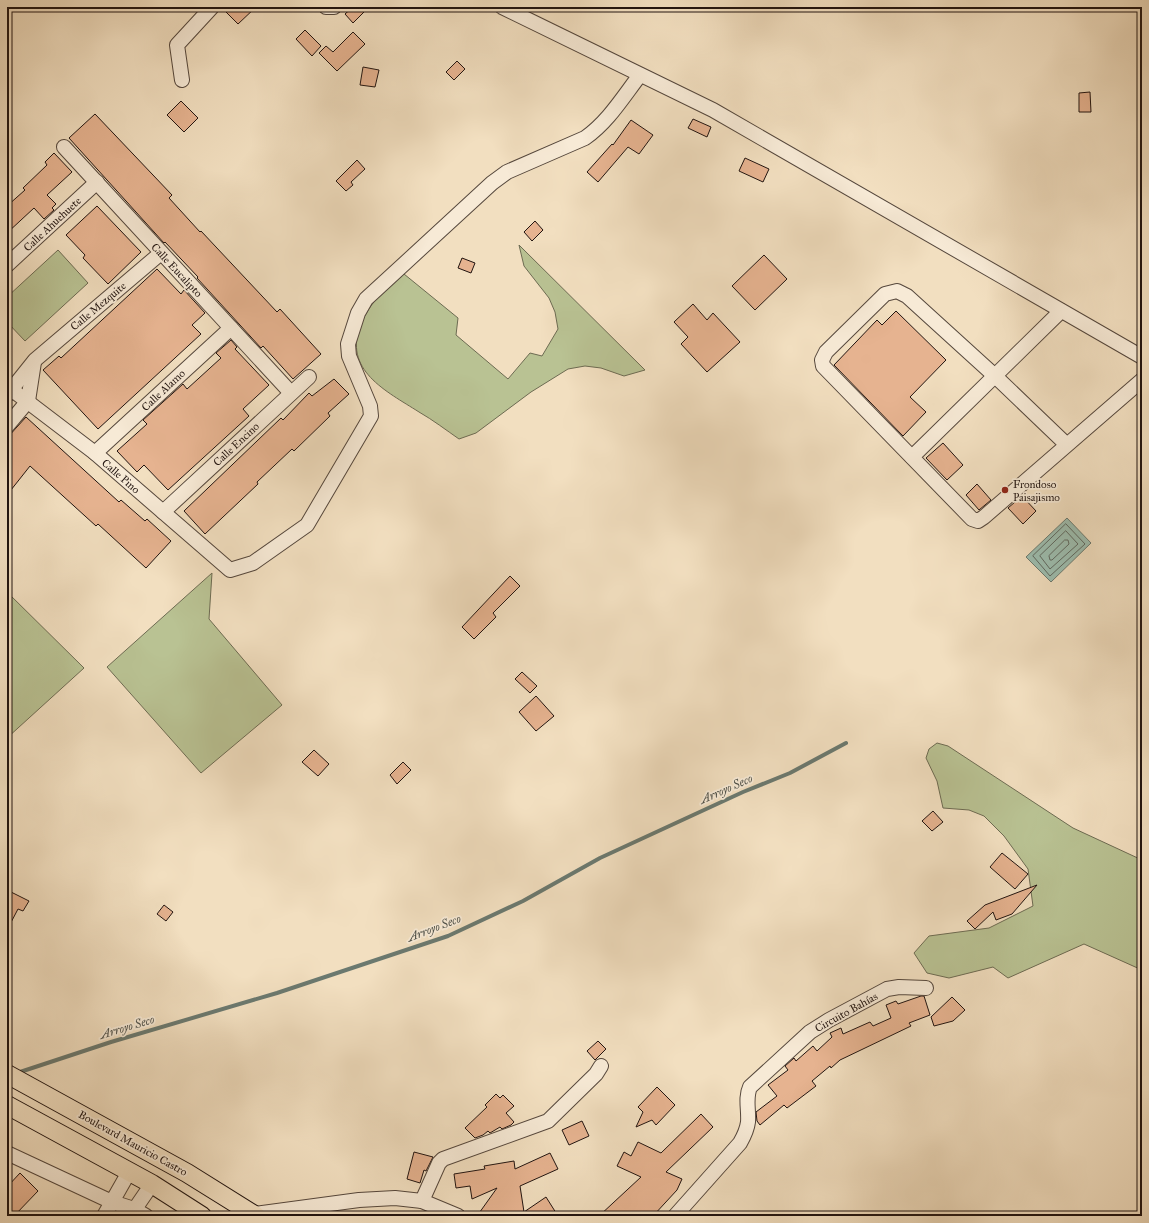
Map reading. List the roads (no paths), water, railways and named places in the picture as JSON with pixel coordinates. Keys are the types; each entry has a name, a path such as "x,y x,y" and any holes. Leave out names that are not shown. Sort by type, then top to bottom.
{"main road":[{"name":"Boulevard Mauricio Castro","path":"7,1074 187,1173 255,1215"},
{"path":"7,1105 152,1184 202,1216"}],"street":[{"path":"182,80 177,45 212,7"},
{"path":"326,7 334,7"},
{"path":"502,7 713,110 1142,357"},
{"name":"Calle Pino","path":"8,391 28,401 95,453 230,570 253,563 307,525 366,428 371,416 370,406 349,356 348,344 351,330 366,299 492,183 507,172 585,138 596,131 604,123 640,75"},
{"name":"Calle Eucalipto","path":"64,146 291,393"},
{"name":"Calle Ahuehuete","path":"7,265 97,182"},
{"name":"Calle Mezquite","path":"8,391 35,360 161,252"},
{"path":"1067,445 995,376 907,296 897,291 891,291 885,294 826,352 822,360 823,366 972,519 978,521 1067,445 1142,380"},
{"path":"912,457 1061,311"},
{"name":"Calle Alamo","path":"95,453 231,328"},
{"path":"7,426 28,401 35,360"},
{"name":"Calle Encino","path":"163,512 309,377"},
{"name":"Circuito Bahías","path":"675,1216 740,1143 746,1132 748,1122 747,1098 750,1088 810,1032 829,1020 887,989 899,986 926,988"},
{"path":"422,1201 439,1163 443,1159 548,1122 596,1074 600,1066"},
{"path":"7,1153 137,1214 152,1184"},
{"path":"104,1216 129,1172"},
{"path":"255,1215 359,1200 395,1198 422,1201 458,1216"}],"water":[{"path":"1067,518 1091,543 1051,582 1026,557"}],"waterway":[{"name":"Arroyo Seco","path":"17,1073 111,1042 277,993 448,936 523,901 600,858 743,792 790,773 846,743"}],"place":[{"name":"Frondoso Paisajismo","path":"1005,490"}]}
